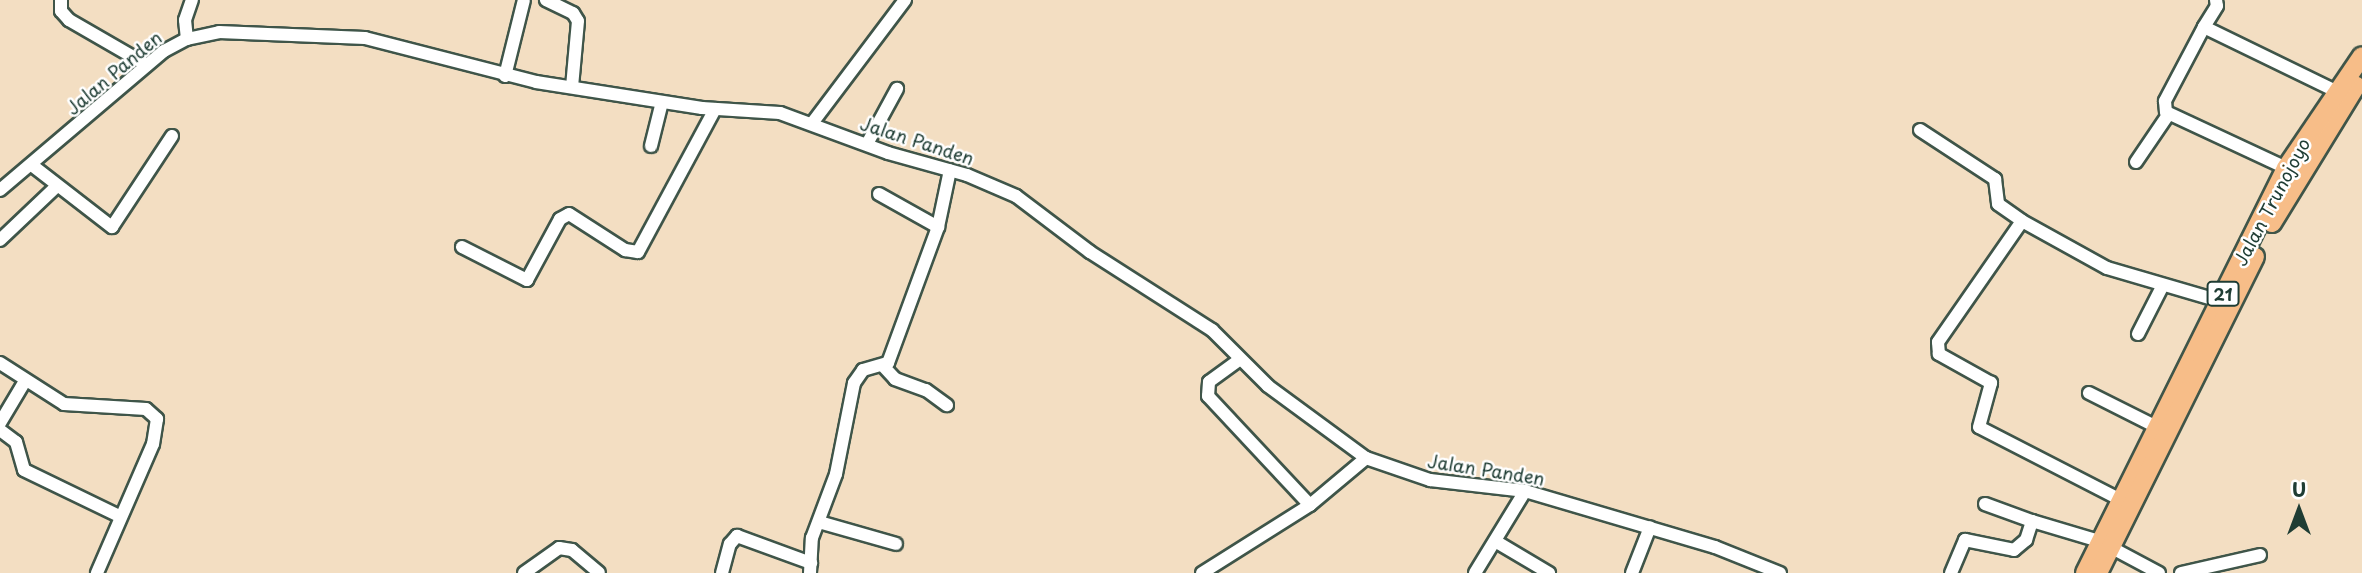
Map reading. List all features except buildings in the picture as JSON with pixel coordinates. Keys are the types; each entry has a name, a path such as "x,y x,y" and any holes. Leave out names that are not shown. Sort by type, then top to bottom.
{"highway":[{"name":"Jalan Trunojoyo","path":"2105,545 2119,499 2286,168 2362,56"},
{"name":"Jalan Trunojoyo","path":"2105,545 2274,217 2362,77"},
{"name":"21","path":"2085,573 2105,545"},
{"name":"21","path":"2098,573 2105,545"}],"street":[{"path":"61,0 61,11 69,20 147,65"},
{"path":"187,39 186,20 192,0"},
{"path":"505,76 524,0"},
{"path":"546,0 573,13 578,21 572,87"},
{"path":"813,122 905,0"},
{"path":"2136,162 2168,115 2165,101 2217,6 2216,0"},
{"path":"2204,27 2338,92"},
{"name":"Jalan Panden","path":"0,190 33,166 147,65 187,39 232,32 354,37 505,76 662,102 780,113 999,187 1027,204 1106,263 1202,322 1239,360 1366,458 1430,480 1525,491 1650,527 1780,573"},
{"path":"867,144 897,89"},
{"path":"651,146 662,102"},
{"path":"462,247 527,280 560,219 569,214 625,250 638,252 715,109"},
{"path":"2168,115 2286,168"},
{"path":"1920,130 1995,179 1998,204 2081,257 2220,301"},
{"path":"33,166 114,226 172,136"},
{"path":"884,367 938,227 950,170"},
{"path":"0,240 57,186"},
{"path":"879,194 938,227"},
{"path":"2022,221 1937,350 1991,383 1979,427 2119,499"},
{"path":"2138,334 2163,285"},
{"path":"1239,360 1209,382 1208,396 1310,505"},
{"path":"0,363 25,381 71,407 141,408 154,414 156,436 119,516 97,573"},
{"path":"884,367 895,379 926,390 947,405"},
{"path":"722,573 737,536 811,568 811,538 836,474 854,383 863,370 884,367"},
{"path":"0,423 25,381"},
{"path":"2089,393 2157,426"},
{"path":"0,430 16,442 24,470 119,516"},
{"path":"1202,573 1310,505 1366,458"},
{"path":"1475,573 1525,491"},
{"path":"1985,504 2105,545 2159,573"},
{"path":"1951,573 1965,540 2014,551 2026,540 2032,521"},
{"path":"819,522 896,544"},
{"path":"1632,573 1650,527"},
{"path":"1495,541 1549,573"},
{"path":"524,573 552,550 566,548 599,573"},
{"path":"2181,573 2260,555"}]}
